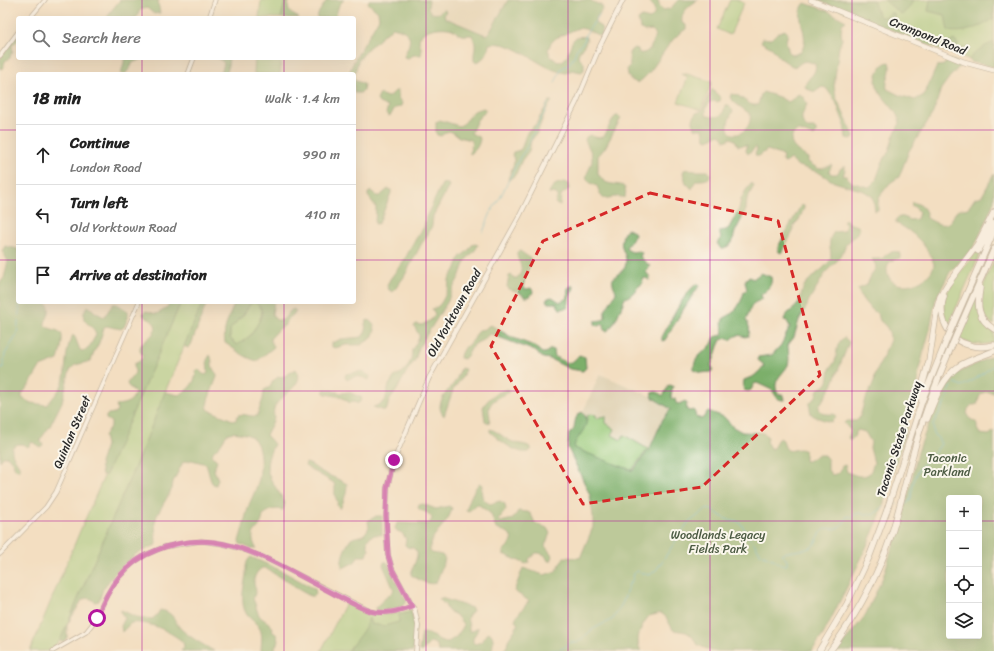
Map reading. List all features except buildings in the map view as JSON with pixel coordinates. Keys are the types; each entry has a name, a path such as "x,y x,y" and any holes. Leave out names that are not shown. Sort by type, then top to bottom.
{"highway":[{"name":"Crompond Road","path":"811,0 964,62 994,70"},
{"path":"900,470 901,456 928,366 940,297 947,285 977,245 994,212"},
{"path":"994,224 980,247 947,290 942,301 945,325 951,334 958,340 976,347 994,345"},
{"name":"Taconic State Parkway","path":"819,651 843,612 867,564 885,518 923,396 994,231"},
{"name":"Taconic State Parkway","path":"830,651 858,608 883,559 899,512 919,433 935,386 994,249"},
{"path":"980,281 978,298 979,310 986,323 994,329"},
{"path":"919,433 923,428 942,385 952,373 967,362 994,351"}],"main road":[{"name":"Old Yorktown Road","path":"416,651 418,622 412,606 392,569 388,555 386,509 387,488 394,460 429,378 520,217 577,101 600,46 623,0"}],"street":[{"path":"32,16 45,0"},
{"path":"210,16 215,0"},
{"path":"0,56 16,35"},
{"path":"189,72 193,60"},
{"name":"Quinlan Street","path":"0,554 46,507 56,492 138,304"},
{"path":"53,651 86,632 97,618 104,600 115,581 133,563 145,555 164,547 201,541 223,544 242,549 267,559 370,611 392,613 412,606"}],"highlighted area":[{"path":"650,193 778,221 820,375 702,487 583,504 491,346 543,241"}],"shaded area":[{"path":"424,0 509,0 487,38 423,12"},
{"path":"600,374 676,407 652,450 633,473 570,450 567,447"}],"green space":[{"path":"120,0 159,0 158,3 160,13 154,14 147,8 140,10 137,16 108,16"},
{"path":"261,0 289,0 285,2 282,16 259,16"},
{"path":"327,0 344,0 339,5 336,16 318,16"},
{"path":"369,0 429,0 428,8 431,13 435,14 441,12 443,9 446,11 444,14 445,18 486,35 491,30 508,0 590,0 601,5 603,8 595,19 595,23 601,27 602,33 600,36 585,29 578,28 556,38 548,49 550,56 558,62 566,57 572,42 575,39 579,37 586,37 587,40 578,55 584,63 584,70 581,72 572,70 566,73 556,71 518,50 499,44 489,44 486,55 476,63 474,61 475,46 472,35 461,35 452,29 444,28 434,28 422,34 419,39 422,50 421,55 414,55 408,58 404,57 410,40 409,37 402,30 392,27 388,32 382,35 378,41 369,47 358,61 355,72 349,72 354,61 356,60 379,18 378,12 368,3"},
{"path":"648,0 658,0 660,7 664,10 671,8 678,0 698,0 684,12 682,23 686,25 686,29 678,34 666,48 651,70 638,83 630,78 627,68 630,66 629,53 631,50 634,48 638,49 639,53 646,52 651,47 654,40 655,33 652,30 644,31 640,28 638,20 642,17 650,19 654,14 653,7"},
{"path":"730,0 737,0 744,3 730,35 717,29"},
{"path":"817,0 873,0 880,17 886,17 890,13 894,13 894,20 891,23 906,28 936,43 948,43 954,40 958,44 957,47 959,49 969,47 969,50 959,57"},
{"path":"821,0 994,0 994,65 973,61"},
{"path":"884,0 914,0 902,15"},
{"path":"930,0 994,0 994,13 992,14 993,19 971,30 960,32 948,31 945,15 928,11"},
{"path":"289,1 288,8 295,16 282,16 285,2"},
{"path":"805,3 828,11 846,21 842,24 842,39 839,47 834,85 836,97 854,138 846,138 844,123 836,102 826,88 822,87 815,92 807,89 805,86 814,73 816,67 815,64 805,61 796,67 792,66 780,58 772,48 761,42 763,38 771,39 777,33 785,30 788,33 786,41 789,53 793,55 801,52 804,45 804,32 800,14"},
{"path":"16,37 16,42 12,46 13,51 10,58 5,61 3,68 0,69 0,59"},
{"path":"994,42 994,67 971,62 969,60 977,51"},
{"path":"948,59 957,62 959,67 941,89 933,113 909,151 899,177 890,183 879,197 878,210 875,211 873,197 864,191 834,182 818,172 798,166 790,159 785,163 782,161 783,157 781,155 769,150 759,156 756,156 756,147 748,154 746,151 747,145 738,146 735,140 731,138 725,141 721,134 709,140 705,139 703,129 696,129 693,123 696,113 702,111 712,89 721,98 720,101 710,102 706,108 706,115 712,117 719,116 723,113 726,105 729,105 733,111 728,122 728,129 731,133 736,134 741,133 746,128 750,122 750,114 730,98 731,94 739,96 750,104 758,105 763,92 779,97 788,102 799,94 804,98 807,104 802,116 804,125 807,128 814,128 816,130 816,134 813,136 796,131 791,139 796,150 808,158 808,162 820,169 832,165 829,171 831,174 837,174 841,168 845,166 843,176 846,176 853,183 869,187 876,180 900,123 893,109 879,91 876,78 879,70 883,64 889,62 890,69 887,89 915,100 924,95 937,66 944,65"},
{"path":"124,60 139,60 132,63 127,72 122,72"},
{"path":"220,60 229,60 227,72 219,72 222,71 224,63"},
{"path":"255,60 281,60 280,72 254,72"},
{"path":"681,74 687,74 712,82 701,110 678,102 688,77"},
{"path":"356,81 364,84 363,91 356,93"},
{"path":"395,91 398,91 398,98 402,103 401,106 394,109 391,115 388,116 386,113 388,107 379,103 377,100 380,94 387,97"},
{"path":"549,101 552,101 546,110 537,133 531,141 529,151 522,160 516,174 508,181 514,161 512,155 513,152 520,150 528,131 536,124"},
{"path":"484,108 486,110 477,120 471,133 480,138 478,145 472,153 470,154 472,144 471,140 459,137 450,131 441,136 437,135 436,122 440,120 459,126 462,125 469,116 478,109"},
{"path":"616,116 621,118 605,148 598,156 598,174 604,181 623,186 626,191 625,197 604,198 602,197 597,186 591,183 586,177 592,163 592,156 585,140 586,137 590,135 601,137 604,135"},
{"path":"688,169 694,171 708,171 710,174 709,178 695,182 692,189 686,183 683,173 684,170"},
{"name":"Woodlands Legacy Fields Park","path":"994,174 994,201 976,243 970,252 950,272 936,299 907,426 880,516 862,557 823,635 812,651 711,651 698,645 691,635 686,632 673,630 666,617 661,613 649,616 643,624 638,637 641,651 503,651 518,625 515,620 516,617 529,601 514,591 523,568 544,575 556,571 564,557 580,558 593,527 590,495 568,448 569,434 574,429 577,417 582,412 586,422 574,448 633,471 650,448 663,419 671,409 653,398 652,394 657,392 662,396 669,385 673,386 671,396 672,399 675,399 676,403 679,404 685,401 687,404 687,410 694,410 696,417 702,419 708,411 724,417 733,427 742,432 763,433 768,437 767,443 770,448 773,449 777,440 780,438 783,440 787,449 801,449 805,451 805,461 808,461 817,455 824,455 828,460 828,470 832,475 839,473 842,466 845,465 847,472 856,475 864,476 870,473 874,463 870,448 871,442 865,432 858,430 851,440 848,438 851,431 844,423 846,421 856,421 860,417 864,402 874,382 875,375 890,337 888,329 880,321 878,314 866,303 858,289 867,285 876,266 872,259 882,259 891,252 899,252 900,255 900,258 890,262 887,269 888,275 894,283 909,285 927,276 932,271 934,264 928,251 914,235 896,223 896,219 904,217 910,220 917,219 919,212 911,205 912,202 922,207 926,212 927,218 940,224 946,224 952,219 957,211 968,208 975,198 982,196"},
{"path":"565,182 569,184 570,188 561,195 560,205 557,205 555,203 558,196 556,194 549,193 555,185"},
{"path":"446,183 449,185 448,188 433,216 432,226 426,238 404,277 393,292 389,290 387,286 390,279 405,259 413,243 424,227 426,217 442,184"},
{"path":"752,183 754,186 747,199 746,210 735,232 732,243 724,249 721,249 717,243 721,238 719,231 729,228 739,209 741,199"},
{"path":"388,189 391,190 391,193 379,223 375,224 376,207 368,196 368,193 371,191 377,196 380,196"},
{"path":"801,205 804,206 804,208 799,220 794,225 793,232 781,253 778,251 778,247"},
{"path":"845,219 851,224 858,226 860,229 846,244 842,254 826,272 799,320 794,337 788,345 789,363 778,378 776,385 778,394 783,395 784,400 778,398 772,390 757,383 754,384 751,390 744,390 744,380 754,376 764,367 758,360 758,357 772,355 781,345 790,327 787,321 784,320 785,318 788,313 798,304 804,286 831,259 831,237 834,232 844,231 846,224 843,222"},
{"path":"628,229 634,232 635,235 626,249 632,252 639,251 642,253 640,256 650,266 646,272 650,277 649,280 646,278 642,279 643,283 631,295 625,298 615,321 607,331 604,330 604,324 598,326 595,324 595,321 605,318 605,311 616,293 613,279 626,265 622,240 624,232"},
{"path":"983,244 984,245 948,326 946,323 944,309 946,295 955,280"},
{"path":"472,245 478,245 477,247 466,260 448,301 419,347 415,360 389,401 387,409 385,411 373,407 385,401 389,385 395,376 406,369 411,360 412,350 419,338 414,326 416,324 422,325 431,320 435,314 432,309 440,304 444,298 449,279 455,270 460,257 468,251"},
{"path":"5,246 16,249 16,304 47,304 49,307 49,313 45,326 60,332 62,337 62,345 58,360 40,367 22,394 22,398 31,403 47,405 61,387 68,348 73,335 80,350 82,351 88,349 96,335 95,331 83,317 87,306 104,317 113,304 117,304 128,311 128,318 124,327 121,329 106,326 104,328 91,361 75,365 70,370 62,402 50,426 40,440 43,445 40,447 32,442 28,447 20,444 12,448 13,456 20,468 18,470 15,469 13,463 7,456 3,457 0,461 0,282 4,278 8,261 2,251"},
{"path":"520,251 530,258 531,261 524,282 524,288 531,288 533,291 528,297 525,297 519,292 508,289 507,286 509,276 512,275 514,278 517,278 520,274 521,268 517,252"},
{"path":"994,260 994,325 987,319 983,311 982,294 987,276"},
{"path":"761,273 771,277 771,282 761,295 762,298 755,302 750,308 746,320 749,328 748,336 737,336 731,340 727,338 721,340 711,365 713,369 711,372 700,373 694,370 695,362 699,356 711,345 715,337 722,335 723,319 736,310 744,292 747,290 745,281 747,278 750,277 753,279"},
{"path":"698,284 699,286 665,340 662,341 662,337 683,299 694,286"},
{"path":"574,286 574,288 570,295 567,308 560,309 556,303 549,303 546,301 548,298 552,297 560,302 567,298 568,288"},
{"path":"974,300 976,300 978,310 994,330 994,343 976,344 959,339"},
{"path":"169,304 180,304 106,475 102,475 100,463 106,445 104,436 111,425 111,422 106,419 106,416 117,411 116,405 126,403 133,398 135,392 128,386 127,383 135,373 134,364 143,356 140,351 141,345 152,335 155,329 153,322 143,315 144,312 147,311 156,314"},
{"path":"180,304 202,304 145,443 60,641 49,651 30,651 80,531"},
{"path":"202,304 206,304 191,345 188,348 184,346"},
{"path":"234,304 250,304 244,314 230,329 230,338 236,345 250,336 259,321 262,310 258,304 274,304 272,314 276,320 283,320 291,310 294,309 296,312 270,339 274,347 257,361 245,356 225,343 224,337"},
{"path":"250,304 258,304 262,310 261,317 251,335 236,345 230,338 230,329 244,314"},
{"path":"369,320 374,325 375,330 372,338 361,345 346,345 335,348 332,347 332,343 341,339 362,337 366,331 366,321"},
{"path":"491,325 511,337 534,346 542,353 545,353 551,349 554,350 555,357 565,362 573,361 579,355 585,357 586,368 583,371 570,369 550,359 543,358 535,351 491,334 474,345 464,359 460,358 461,352 474,339 478,330 485,329"},
{"path":"844,337 849,342 848,345 832,386 819,406 819,409 822,412 826,414 834,414 836,417 831,422 817,418 811,414 809,404 816,396 818,389 827,384 830,369 835,361 838,345"},
{"path":"210,355 212,366 217,374 217,377 208,400 207,407 209,410 235,421 238,415 243,414 257,416 263,399 264,390 270,387 273,381 278,377 285,376 296,369 299,375 295,385 276,404 274,418 266,435 274,444 267,469 285,503 283,510 272,510 263,515 262,521 253,537 253,542 256,548 252,549 240,544 239,541 249,505 259,479 260,453 258,446 251,437 236,432 227,434 220,445 213,452 212,456 217,460 214,470 218,479 216,485 211,481 206,464 192,460 183,462 173,482 172,489 157,515 155,522 156,545 136,554 115,573 103,589 99,601 95,602 87,598 82,600 67,625 67,638 63,642 60,641 145,443 165,392 179,395 183,393 189,388 195,379 196,371 198,369 206,375 208,372 207,360"},
{"name":"Taconic Parkland","path":"994,355 994,393 983,393 978,403 972,405 968,409 967,415 977,423 977,429 980,434 989,435 994,431 994,651 837,651 865,616 883,577 904,512 918,452 928,425 945,389 956,374"},
{"path":"461,368 465,369 463,376 453,390 444,416 441,411 441,402 446,392 456,380"},
{"path":"362,371 370,376 369,380 353,377 347,380 345,377 346,374"},
{"path":"325,389 341,393 348,392 361,397 362,400 357,404 354,401 350,403 341,397 326,394 323,392"},
{"path":"508,389 510,392 492,403 489,409 489,423 485,421 483,407 485,403 494,395"},
{"path":"591,414 596,415 597,419 606,416 606,423 615,429 612,435 621,440 624,435 648,449 632,470 571,447 587,420 587,416"},
{"path":"490,429 510,441 526,445 532,449 529,452 524,452 514,449 503,443 490,432"},
{"path":"306,463 347,484 345,496 340,509 337,505 335,497 334,483 305,466"},
{"path":"480,483 482,485 482,496 485,500 490,504 500,501 505,504 506,510 498,520 500,522 513,519 518,511 528,512 531,514 535,523 547,528 550,533 545,546 553,556 551,561 548,561 545,555 536,553 526,564 503,554 503,551 512,542 509,533 496,529 491,514 479,505 476,505 469,511 466,510 473,491"},
{"path":"423,504 436,509 449,506 452,508 447,519 432,539 430,545 430,551 432,553 442,555 445,559 436,583 433,584 423,582 411,575 417,557 417,552 413,548 405,545 406,539 402,533 397,531 395,528 397,523 429,524 432,519 431,516 418,508 419,505"},
{"path":"376,516 382,516 382,535 374,535 369,538 367,543 369,550 367,556 358,556 355,562 343,568 342,557 349,542 351,539 365,533 369,527 368,521"},
{"path":"251,557 282,571 315,589 316,594 310,596 294,587 287,580 265,568 262,568 257,572 254,581 256,590 253,599 259,615 268,622 273,628 272,631 277,635 278,642 275,647 276,651 261,651 262,637 260,629 247,615 243,605 246,565"},
{"path":"384,562 387,562 406,600 406,603 397,608 377,611 376,608 394,590 383,565"},
{"path":"441,598 472,608 473,611 468,616 469,631 473,631 478,627 473,638 473,642 475,644 481,642 489,632 493,638 492,651 438,651 437,645 431,642 422,651 419,651 422,633 428,634 444,642 448,642 456,637 463,627 463,624 456,615 448,611 439,599"},
{"path":"346,603 371,613 385,615 411,609 415,626 413,651 321,651"},
{"path":"121,610 136,617 152,619 160,610 165,611 173,617 185,633 214,651 181,651 184,647 183,642 165,631 151,625 131,623 122,632 121,626 125,618 121,613"},
{"path":"411,612 415,626 413,651 348,651 369,618 371,624 384,626 399,622 399,615"}],"waterway":[{"path":"555,83 561,69 569,64 574,57 576,50 585,40 585,35 600,14"},
{"path":"483,232 492,210 500,198 520,157 526,149 541,118 545,113 548,103"},
{"path":"0,370 3,367 5,354 17,335 20,304"},
{"path":"904,503 908,503 911,498 913,483 920,467 933,455 941,444 938,438 934,435 933,425 951,387 955,383 962,386 974,380 994,365"},
{"path":"892,505 897,504"},
{"path":"549,651 561,649 570,642 577,643 593,629 613,619 623,602 634,573 638,571 650,575 657,569 687,524 705,510 710,509 726,519 737,521 742,525 748,537 752,540 761,554 775,560 781,565 787,565 787,560 781,554 812,547 825,529 834,529 840,526 847,516 852,517 858,513 873,515 885,507"}],"route":[{"path":"97,618 104,600 115,581 127,567 139,558 164,547 175,544 201,541 215,542 242,549 267,559 365,610 392,613 412,606 392,569 388,555 386,530 387,488 389,474 394,460"}]}
